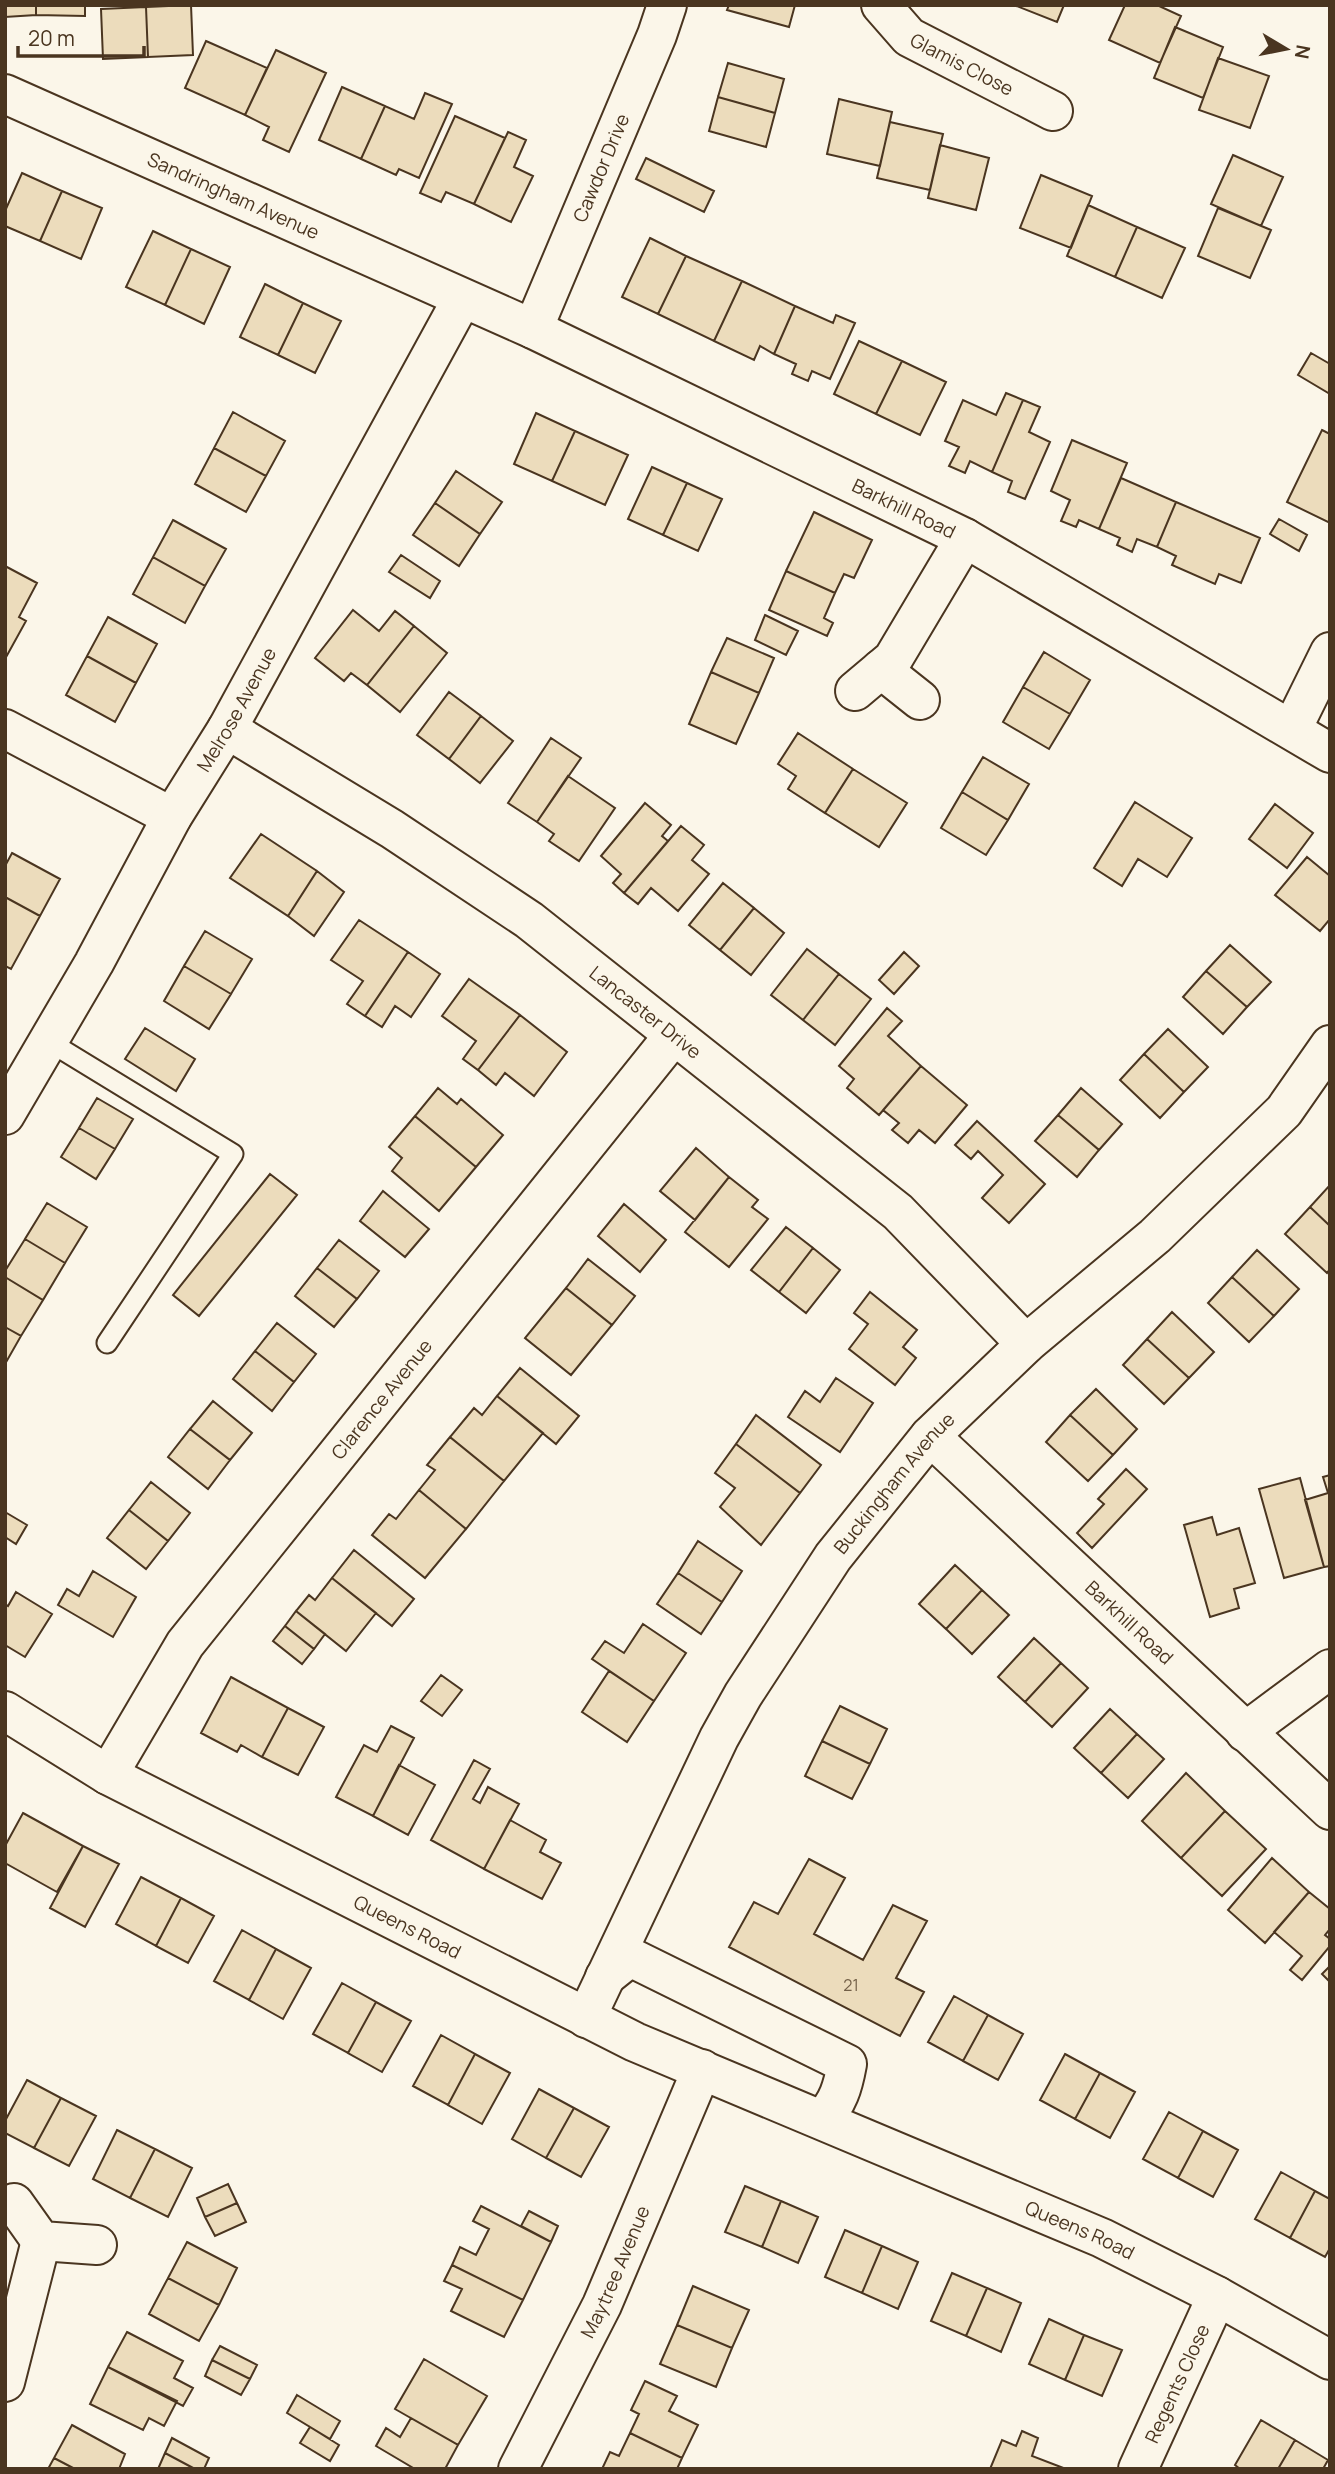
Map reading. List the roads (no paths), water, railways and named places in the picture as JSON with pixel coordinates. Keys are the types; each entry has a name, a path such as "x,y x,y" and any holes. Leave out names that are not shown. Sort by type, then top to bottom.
{"street":[{"name":"Cawdor Drive","path":"533,329 657,35 667,5"},
{"name":"Glamis Close","path":"881,5 909,37 1053,111"},
{"name":"Sandringham Avenue","path":"5,94 462,299"},
{"name":"Barkhill Road","path":"462,299 533,329 964,538 1330,753"},
{"name":"Melrose Avenue","path":"5,1115 172,817 227,729 462,299"},
{"path":"919,700 868,680 893,659 964,538"},
{"path":"1292,729 1330,652"},
{"path":"5,729 172,817"},
{"name":"Lancaster Drive","path":"227,729 393,829 529,920 898,1212 1027,1344"},
{"name":"Clarence Avenue","path":"108,1775 185,1644 674,1035"},
{"name":"Buckingham Avenue","path":"586,2018 622,1954 743,1695 833,1558 930,1436 1027,1344 1155,1236 1284,1111 1330,1045"},
{"name":"Barkhill Road","path":"930,1436 1330,1810"},
{"path":"1245,1732 1330,1669"},
{"name":"Queens Road","path":"5,1711 108,1775 423,1932 586,2018 1102,2238 1217,2296 1330,2360"},
{"path":"622,1954 847,2064 839,2095 832,2109 822,2119"},
{"name":"Maytree Avenue","path":"518,2469 602,2305 702,2069"},
{"path":"5,2382 41,2241 14,2203"},
{"path":"41,2241 96,2245"},
{"name":"Regents Close","path":"1138,2469 1217,2296"}],"lane":[{"path":"48,1041 233,1154 107,1343"}]}
